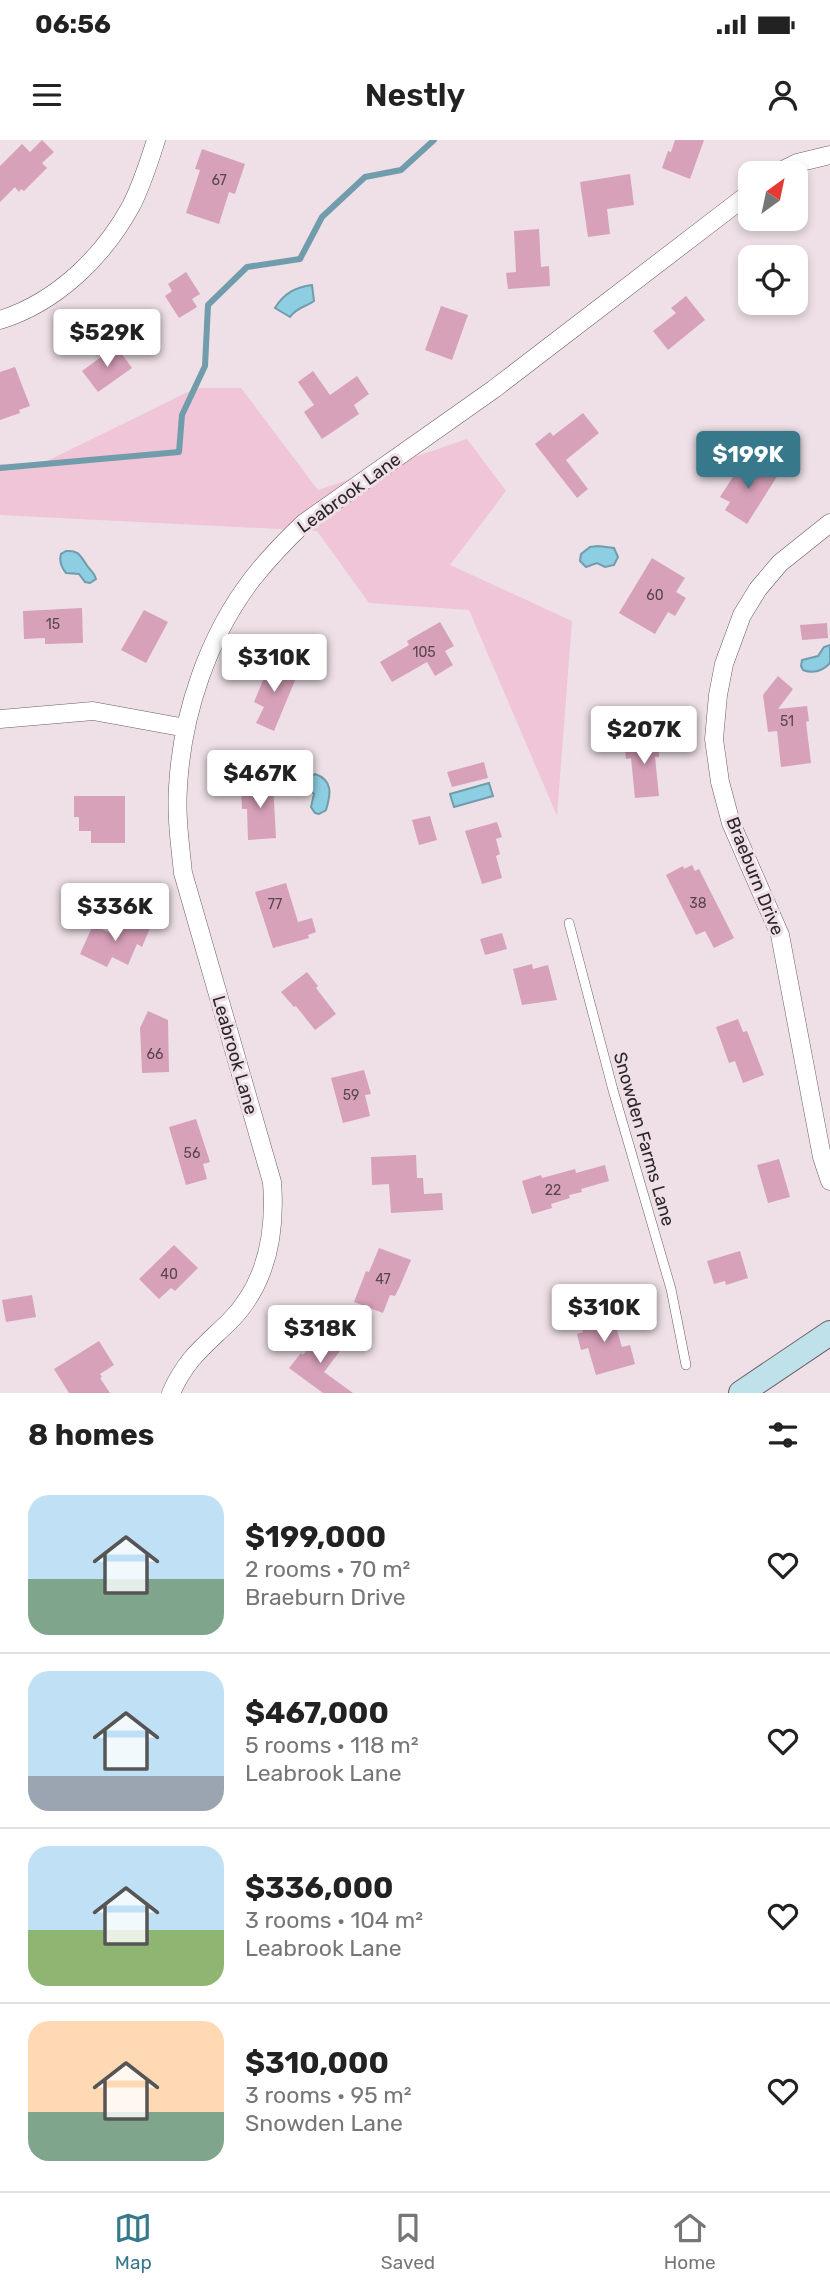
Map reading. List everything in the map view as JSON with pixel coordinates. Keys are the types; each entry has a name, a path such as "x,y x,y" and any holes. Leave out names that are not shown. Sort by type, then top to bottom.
{"street":[{"path":"0,320 39,303 66,285 93,260 113,235 132,204 156,140"},
{"path":"805,161 830,155"},
{"name":"Leabrook Lane","path":"171,1393 179,1374 193,1355 231,1320 250,1296 263,1268 272,1238 274,1210 272,1182 183,873 178,826 178,786 194,694 211,650 252,580 279,547 304,523 494,389 738,202"},
{"name":"Braeburn Drive","path":"830,523 780,563 758,589 742,615 724,664 714,739 720,782 731,823 780,935 822,1157 830,1181"},
{"path":"0,719 93,711 186,728"},
{"path":"741,1393 830,1334"}],"lane":[{"name":"Snowden Farms Lane","path":"569,923 613,1090 671,1289 686,1365"}],"shaded area":[{"path":"196,388 241,388 318,490 467,439 506,491 450,565 572,621 557,816 469,610 369,603 317,531 0,515 0,464 43,463"}],"water":[{"path":"312,285 314,301 290,317 275,308 282,298 291,292"},
{"path":"590,547 614,548 618,557 614,565 605,567 597,563 586,567 580,561 581,554"},
{"path":"66,551 78,554 96,579 90,583 85,582 79,574 66,573 60,559 61,554"},
{"path":"830,645 830,663 827,666 814,672 803,670 802,660 818,656 824,647"},
{"path":"315,774 325,780 329,788 326,810 319,814 311,807 314,794 308,785 309,779"},
{"path":"489,783 493,796 454,807 450,794"}],"building":[{"path":"42,140 54,152 42,163 47,168 24,191 21,189 19,192 15,187 0,202 0,166 22,144 30,152"},
{"path":"675,140 704,140 690,179 662,168"},
{"path":"202,149 245,164 235,194 229,192 219,224 186,213 200,170 195,169"},
{"path":"630,174 634,205 607,209 610,234 588,237 580,182"},
{"path":"539,229 541,267 549,266 550,286 508,289 506,273 516,272 514,231"},
{"path":"186,272 200,294 192,299 197,307 179,318 165,296 172,291 168,284"},
{"path":"686,296 705,320 668,350 653,331 676,313 671,308"},
{"path":"441,306 468,315 452,360 425,350"},
{"path":"116,346 132,368 98,392 82,371"},
{"path":"15,367 30,406 19,410 20,413 0,420 0,372"},
{"path":"313,371 330,395 357,376 369,394 354,405 359,414 322,439 304,412 314,405 298,382"},
{"path":"583,413 599,433 566,460 588,489 577,498 535,444 550,432 553,436"},
{"path":"756,460 778,475 747,524 725,510 730,502 720,497 738,469 747,475"},
{"path":"652,558 685,578 676,592 686,598 675,616 668,612 655,634 619,613"},
{"path":"82,608 83,643 45,644 45,638 24,639 23,611"},
{"path":"144,610 168,622 146,663 121,650"},
{"path":"440,622 454,646 445,651 453,665 435,676 427,662 392,682 380,662 409,645 407,641"},
{"path":"827,623 828,638 802,640 800,625"},
{"path":"271,661 298,673 274,731 256,723 264,707 254,702"},
{"path":"778,676 793,689 778,709 807,706 809,721 806,722 811,763 781,767 777,731 768,732 763,695"},
{"path":"658,738 659,757 655,757 659,796 635,798 631,758 626,759 624,740"},
{"path":"484,762 488,778 452,787 447,772"},
{"path":"273,782 276,838 248,840 247,809 242,809 241,784"},
{"path":"74,796 125,796 125,843 91,843 91,831 79,831 79,817 74,817"},
{"path":"430,816 437,840 419,845 412,820"},
{"path":"497,822 502,837 496,839 500,854 496,856 502,878 482,884 465,831"},
{"path":"692,865 695,871 699,869 734,938 714,948 705,931 696,935 666,875 683,866 684,869"},
{"path":"286,883 298,922 312,918 316,932 308,935 309,938 273,948 255,892"},
{"path":"127,918 150,928 142,947 137,944 128,965 112,957 107,967 80,954 93,925 119,937"},
{"path":"502,933 507,949 485,955 480,939"},
{"path":"532,964 533,969 548,965 557,1000 522,1005 513,969"},
{"path":"307,972 336,1014 315,1030 281,992"},
{"path":"148,1011 168,1020 169,1072 142,1073 140,1028"},
{"path":"738,1019 743,1032 747,1031 764,1075 743,1083 735,1061 729,1063 716,1027"},
{"path":"364,1070 371,1094 365,1095 370,1116 343,1123 331,1078"},
{"path":"196,1119 210,1162 203,1164 207,1179 186,1185 169,1127"},
{"path":"416,1155 417,1178 423,1178 424,1194 442,1193 443,1210 391,1213 389,1184 372,1185 371,1157"},
{"path":"779,1159 790,1197 768,1203 757,1165"},
{"path":"605,1165 609,1181 581,1189 582,1192 569,1195 570,1198 551,1204 552,1208 532,1214 522,1181 575,1169 576,1173"},
{"path":"174,1245 198,1268 175,1291 171,1288 159,1299 139,1279"},
{"path":"379,1248 411,1260 395,1296 390,1295 383,1313 354,1302 366,1271 369,1272"},
{"path":"740,1251 748,1278 726,1285 725,1281 714,1284 707,1261"},
{"path":"32,1295 36,1317 6,1322 2,1300"},
{"path":"611,1310 622,1347 630,1345 635,1364 596,1375 588,1348 581,1350 577,1334 583,1332 580,1320"},
{"path":"322,1331 343,1347 324,1372 353,1393 323,1393 289,1368"},
{"path":"99,1341 114,1365 100,1374 110,1393 69,1393 54,1369"}],"waterway":[{"path":"0,468 179,452 182,415 205,366 208,305 247,267 300,259 322,217 365,177 401,170 434,140"}]}
